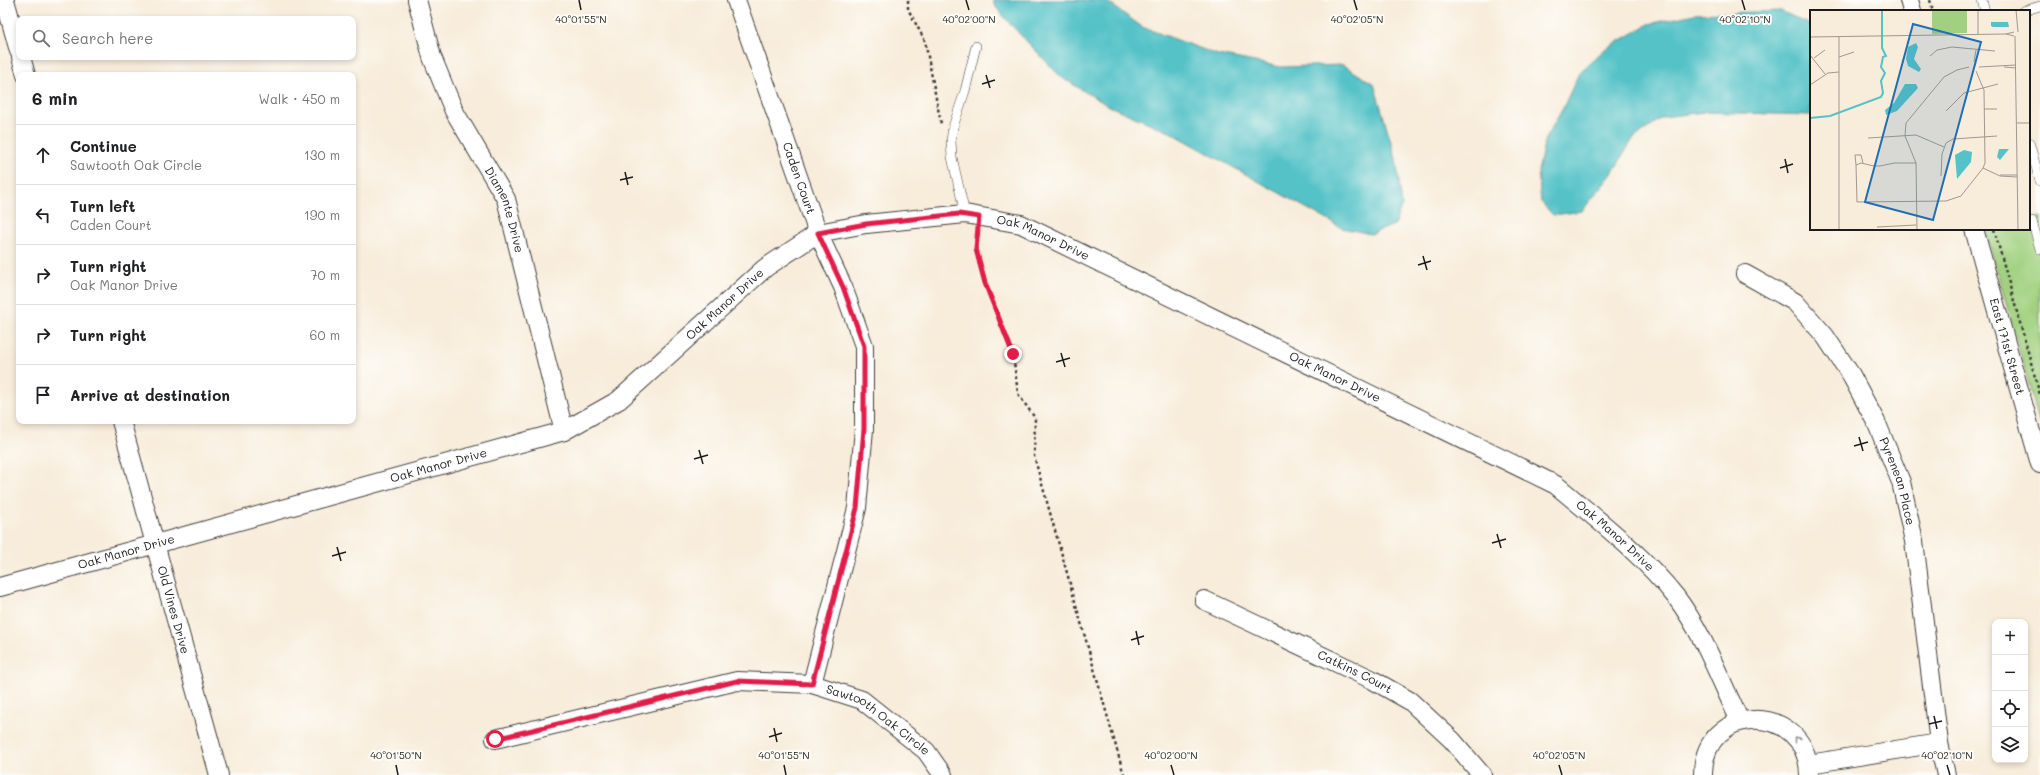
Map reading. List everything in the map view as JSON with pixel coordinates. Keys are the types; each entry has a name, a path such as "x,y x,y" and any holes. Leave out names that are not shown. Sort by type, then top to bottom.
{"street":[{"path":"5,0 16,40"},
{"name":"Diamente Drive","path":"417,0 432,57 454,111 506,198 564,431"},
{"name":"Caden Court","path":"736,0 818,233 843,287 864,346 864,429 857,508 812,684"},
{"path":"1909,0 1912,10"},
{"path":"22,60 25,72"},
{"name":"Oak Manor Drive","path":"0,587 564,431 619,400 765,268 818,233 866,224 972,215 1021,224 1556,485 1611,530 1648,564 1676,598 1696,629 1740,721"},
{"name":"East 171st Street","path":"1975,230 2040,464"},
{"name":"Pyrenean Place","path":"1745,274 1795,302 1825,336 1851,375 1877,424 1900,482 1914,541 1939,743 1946,775"},
{"name":"Old Vines Drive","path":"123,424 220,775"},
{"name":"Catkins Court","path":"1204,600 1371,679 1410,701 1452,740 1482,775"},
{"name":"Sawtooth Oak Circle","path":"495,739 737,681 812,684 862,700 926,751 943,775"},
{"path":"1703,775 1703,766 1707,751 1715,738 1727,728 1740,721 1755,719 1770,721 1784,727 1800,743 1804,750 1809,770 1939,743"}],"lane":[{"path":"1982,0 1985,10"},
{"path":"2026,10 2040,6"},
{"path":"972,215 952,157 951,141 953,127 965,91 976,46"},
{"path":"2030,146 2040,181"},
{"path":"2034,220 2040,248"}],"path":[{"path":"908,0 908,9 925,41 941,125"},
{"path":"1930,0 1933,10"},
{"path":"972,215 976,249 985,283 1013,354 1018,394 1036,418 1034,456 1124,775"},
{"path":"1994,230 2040,395"}],"green space":[{"path":"2040,217 2040,424 1986,232 1993,230 2030,230 2030,220"}],"water":[{"path":"993,0 1105,0 1142,27 1218,55 1281,67 1343,65 1374,84 1396,159 1402,205 1394,225 1371,234 1342,228 1172,133 1107,105 1061,77 1013,27 994,5"},
{"path":"1781,11 1810,25 1810,115 1704,112 1663,117 1633,139 1611,175 1582,211 1553,215 1541,202 1538,171 1545,139 1562,110 1579,73 1604,50 1649,24 1694,14"}],"route":[{"path":"495,739 737,681 812,684 857,508 864,429 864,346 843,287 818,233 866,224 959,214 979,217 976,249 985,283 1013,354"}]}
